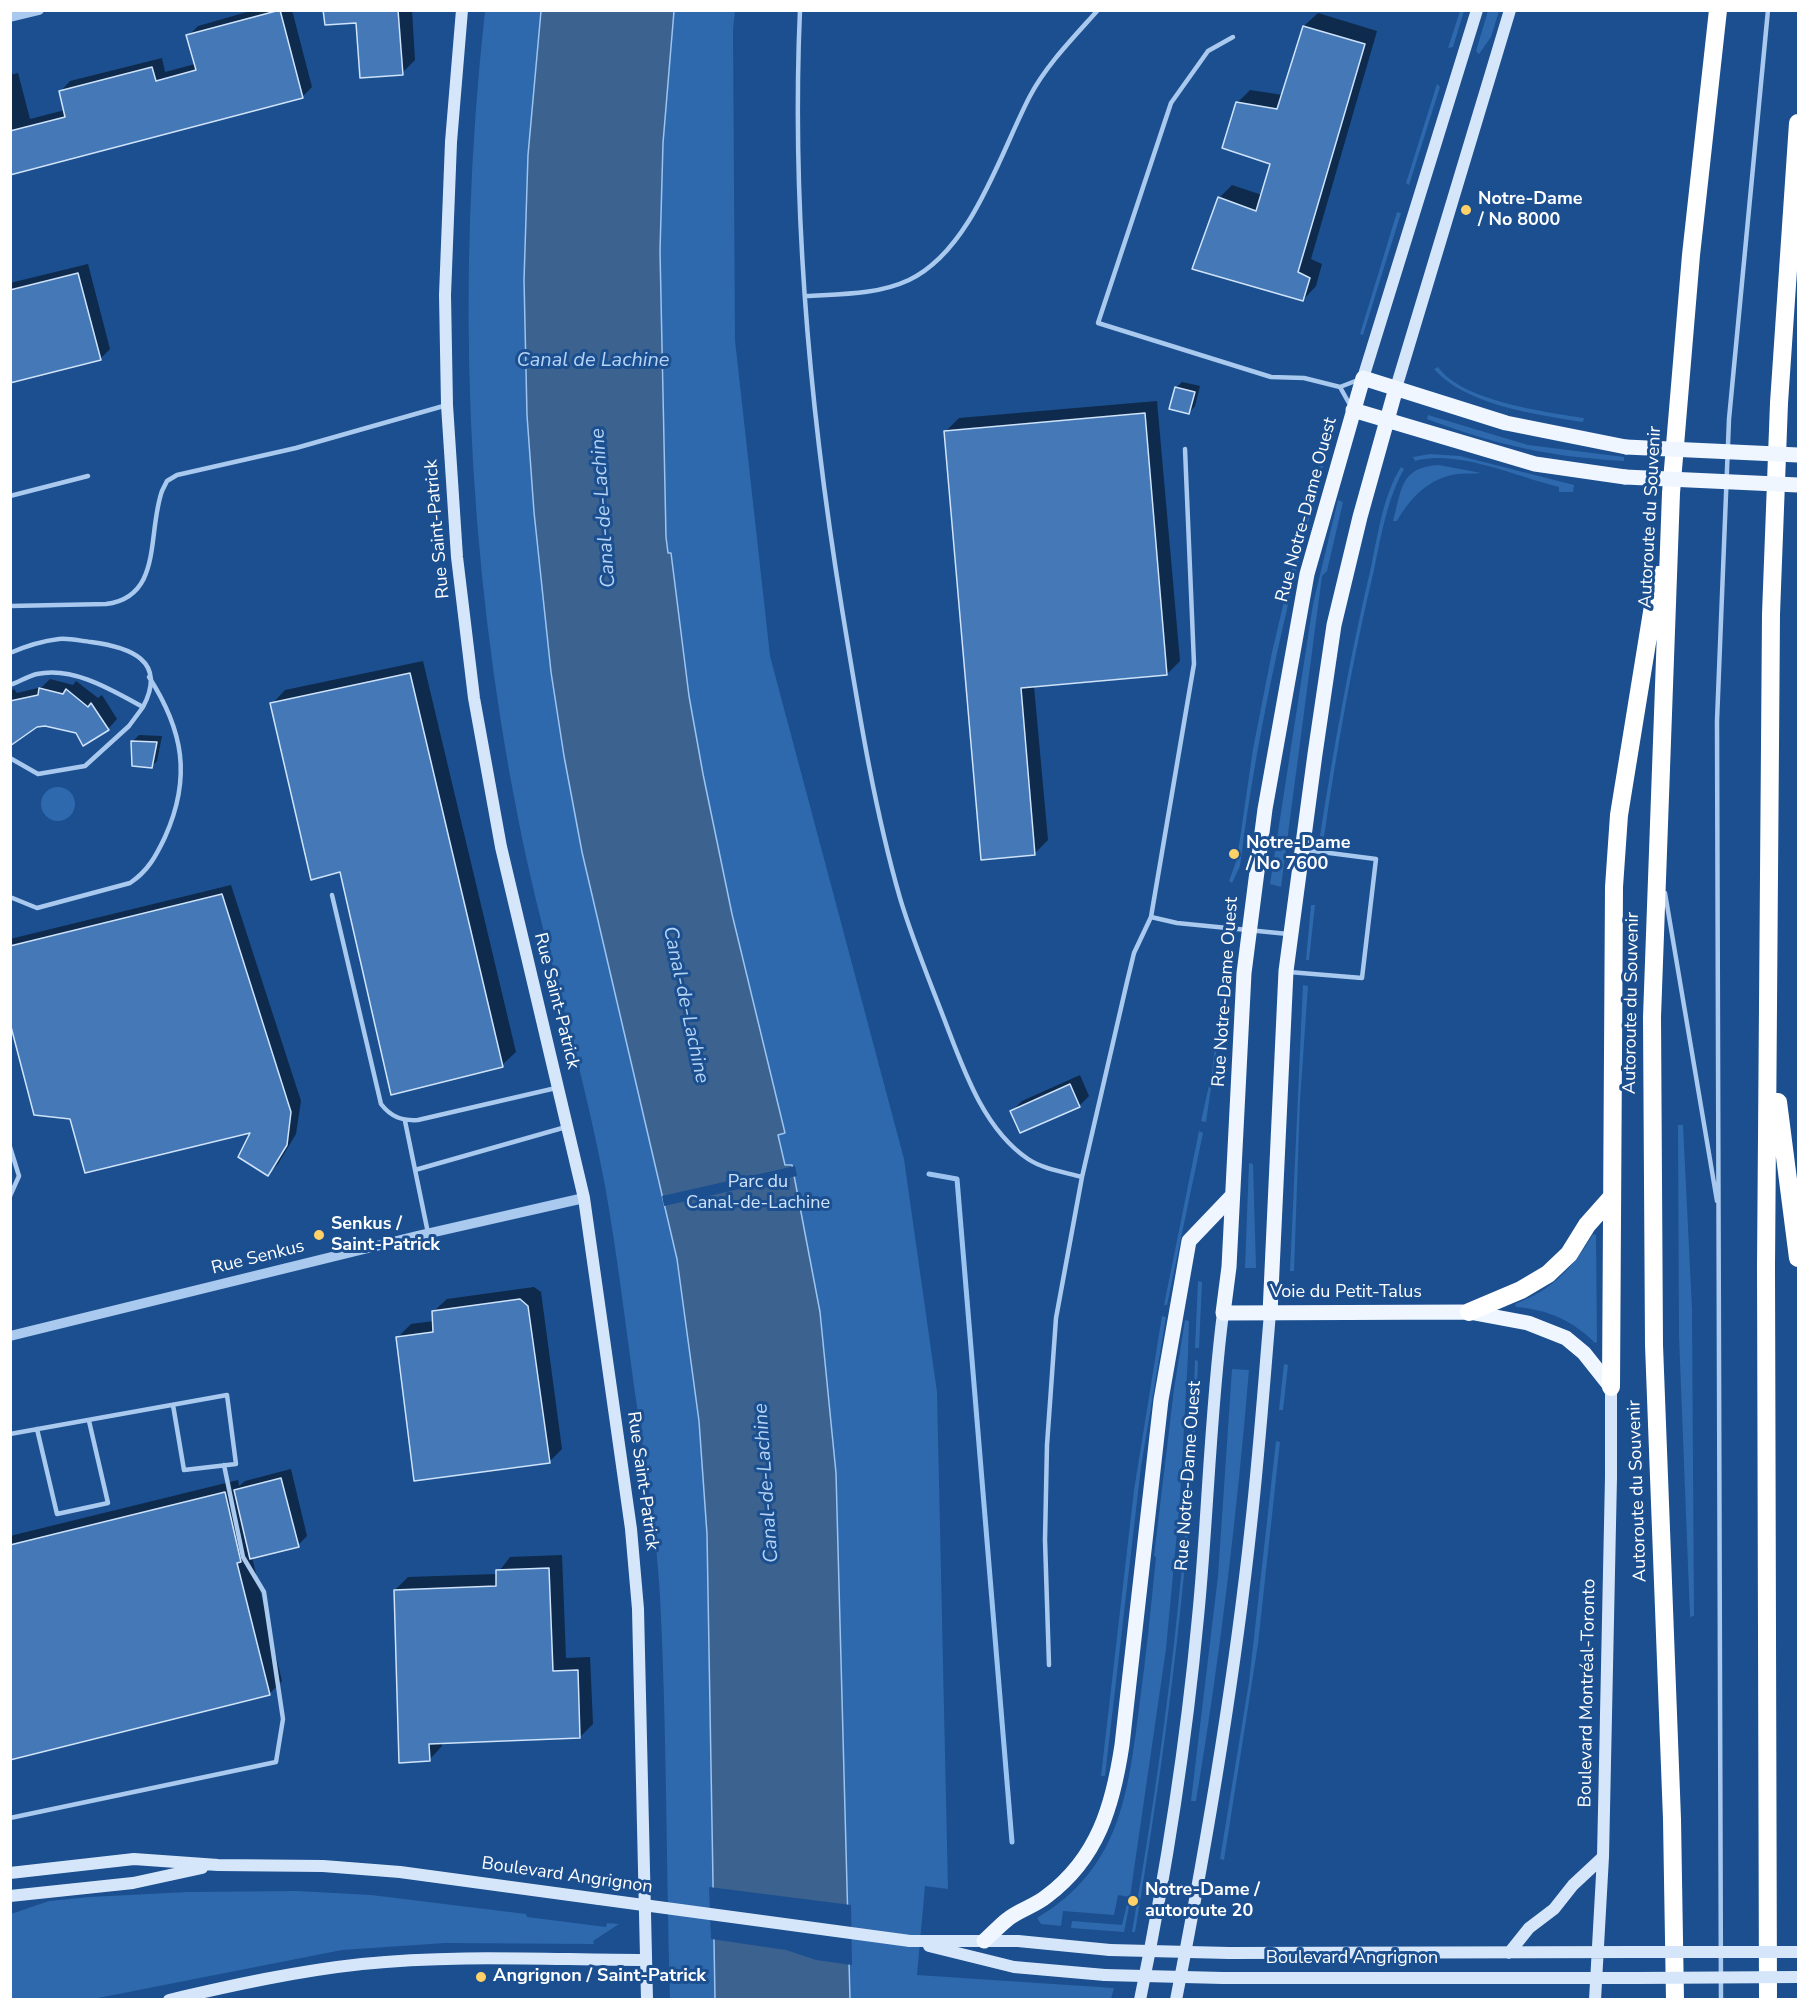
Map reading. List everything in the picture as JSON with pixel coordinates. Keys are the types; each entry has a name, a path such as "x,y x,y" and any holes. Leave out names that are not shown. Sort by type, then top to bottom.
{"highway":[{"name":"Autoroute du Souvenir","path":"1675,2000 1672,1819 1652,1247 1651,1099 1657,847 1671,493 1691,255 1718,10"},
{"path":"1768,2000 1766,1266 1770,1041 1772,602 1780,391 1798,123"},
{"path":"1611,1387 1611,969 1617,836 1671,493"},
{"path":"1770,1041 1798,1258"},
{"path":"1469,1312 1521,1290 1548,1274 1569,1254 1587,1225 1611,1198"}],"main road":[{"name":"Rue Saint-Patrick","path":"462,10 447,218 447,405 456,547 480,733 511,894 584,1198 636,1570 647,2000"},
{"name":"Rue Notre-Dame Ouest","path":"1140,2000 1165,1866 1189,1701 1207,1515 1216,1374 1228,1277 1247,930 1265,809 1307,574 1353,410 1477,10"},
{"path":"1176,2000 1214,1799 1235,1658 1256,1484 1270,1313 1286,971 1335,625 1396,388 1510,10"},
{"path":"1363,378 1506,423 1626,447 1798,455"},
{"path":"1353,410 1535,464 1625,477 1798,485"},
{"path":"984,1941 1009,1918 1033,1906 1066,1880 1094,1845 1107,1815 1116,1784 1122,1745 1167,1362 1189,1241 1232,1196"},
{"name":"Voie du Petit-Talus","path":"1223,1313 1469,1312 1528,1323 1557,1333 1584,1353 1611,1387"},
{"name":"Boulevard Montréal-Toronto","path":"1594,2000 1603,1857 1611,1387"},
{"path":"1509,1953 1529,1928 1554,1909 1573,1885 1603,1857"},
{"name":"Boulevard Angrignon","path":"10,1873 134,1859 218,1865 366,1869 910,1941 1014,1967 1105,1975 1223,1978 1798,1977"},
{"name":"Boulevard Angrignon","path":"10,1896 133,1882 218,1865"},
{"name":"Boulevard Angrignon","path":"910,1941 1018,1941 1110,1950 1228,1953 1798,1952"},
{"path":"169,2000 285,1976 363,1964 434,1959 646,1959"}],"street":[{"path":"10,18 39,10"},
{"name":"Rue Senkus","path":"10,1336 584,1198"}],"lane":[{"path":"800,10 797,137 814,414 858,709 885,842 901,900 953,1041 982,1106 1012,1144 1029,1159 1082,1177"},
{"path":"806,296 880,290 911,279 940,256 973,213 1042,77 1098,10"},
{"path":"1721,2000 1717,721 1725,472 1740,289 1768,10"},
{"path":"1233,37 1212,47 1171,103 1098,323 1271,377 1304,378 1340,387 1363,378"},
{"path":"1340,387 1353,410"},
{"path":"10,606 106,604 122,602 131,597 146,579 162,491 167,481 177,475 296,448 447,405"},
{"path":"1049,1665 1045,1540 1048,1434 1056,1318 1082,1177 1134,953 1151,917 1194,664 1185,449"},
{"path":"10,496 88,476"},
{"path":"10,653 29,644 62,639 120,646 137,654 147,666 151,688 143,707 129,726 85,766 38,774 10,758"},
{"path":"10,685 37,674 73,675 96,682 143,707"},
{"path":"10,897 37,908 130,883 141,876 154,861 174,817 182,782 173,721 167,705 149,677"},
{"path":"1657,847 1720,1215"},
{"path":"1286,971 1362,978 1376,859 1302,849"},
{"path":"332,895 381,1104 388,1114 405,1121 418,1120 558,1087"},
{"path":"1151,917 1178,923 1290,934"},
{"path":"405,1121 428,1234"},
{"path":"415,1170 553,1133 568,1126"},
{"path":"10,1147 19,1176 10,1196"},
{"path":"10,1434 227,1395 237,1464 184,1470 173,1406"},
{"path":"37,1429 57,1514 108,1503 89,1420"},
{"path":"10,1818 276,1762 283,1719 264,1592 243,1557 224,1465"}],"green space":[{"name":"Parc du Canal-de-Lachine","path":"485,11 735,11 733,29 735,340 770,656 904,1159 937,1392 948,1889 925,1886 917,1975 1114,1988 1111,1999 670,1999 662,1646 656,1544 605,1186 586,1095 539,914 519,823 501,722 487,621 477,520 471,418 470,215"},
{"path":"1460,11 1464,11 1453,47 1448,48"},
{"path":"1488,11 1499,11 1491,37 1479,54 1476,51"},
{"path":"1437,84 1440,87 1409,185 1406,183"},
{"path":"1397,212 1401,213 1363,335 1360,334"},
{"path":"1438,367 1450,379 1484,396 1527,408 1584,418 1583,422 1524,412 1483,400 1447,381 1434,369"},
{"path":"1428,415 1528,445 1624,457 1624,461 1547,453 1500,443 1427,419"},
{"path":"1326,443 1329,444 1289,601 1266,706 1240,866 1232,883 1229,881 1237,859 1253,749 1272,652 1300,534"},
{"path":"1430,454 1460,456 1574,485 1573,492 1559,492 1559,487 1468,461 1432,458 1415,461 1413,457"},
{"path":"1439,465 1481,473 1458,474 1438,479 1422,490 1408,504 1397,521 1393,521 1401,490 1410,475 1417,470"},
{"path":"1401,467 1404,469 1385,518 1359,636 1324,837 1320,836 1356,634 1382,516 1390,490"},
{"path":"1338,500 1343,502 1327,571 1322,576 1281,887 1270,884 1313,604"},
{"path":"58,787 70,792 75,804 70,816 58,821 46,816 41,804 46,792"},
{"path":"1311,905 1315,905 1309,960 1306,960"},
{"path":"1223,978 1227,979 1206,1122 1201,1121 1212,1072"},
{"path":"1303,985 1308,986 1300,1101 1294,1271 1290,1271"},
{"path":"1678,1125 1683,1125 1692,1309 1694,1616 1690,1617 1679,1336"},
{"path":"1199,1131 1203,1133 1167,1305 1164,1305"},
{"path":"1249,1163 1253,1164 1256,1268 1245,1268"},
{"path":"1593,1234 1596,1235 1597,1342 1595,1343 1569,1322 1549,1313 1516,1307 1515,1304 1540,1292 1560,1277 1578,1257"},
{"path":"1198,1281 1202,1282 1199,1348 1195,1348"},
{"path":"1162,1316 1166,1317 1141,1467 1105,1776 1101,1776 1134,1490"},
{"path":"1185,1320 1189,1321 1180,1500 1166,1649 1130,1897 1118,1895 1114,1915 1063,1911 1061,1926 1041,1924 1037,1918 1065,1898 1086,1877 1103,1853 1124,1799 1142,1689 1156,1557 1154,1556 1174,1389"},
{"path":"1195,1360 1198,1361 1195,1433 1184,1576 1158,1790 1135,1932 1132,1932 1155,1790 1174,1647 1187,1504"},
{"path":"1284,1364 1288,1365 1283,1410 1279,1410"},
{"path":"1232,1369 1249,1370 1244,1424 1213,1694 1196,1801 1191,1801 1218,1576"},
{"path":"1276,1441 1280,1442 1258,1644 1224,1860 1220,1859 1249,1682"},
{"path":"297,1891 371,1895 526,1914 527,1917 606,1927 607,1923 619,1924 593,1941 594,1944 445,1943 342,1950 93,1999 11,1999 11,1914 49,1901 89,1897 188,1892"},
{"path":"1127,1904 1129,1907 1124,1932 1071,1928 1072,1921 1122,1925"}],"water":[{"name":"Canal de Lachine","path":"541,11 674,11 663,143 660,251 666,537 668,553 671,553 689,696 703,774 732,914 785,1133 778,1135 785,1165 792,1165 820,1312 836,1473 850,1999 715,1999 707,1534 699,1421 677,1259 582,852 564,756 551,672 534,512 527,415 524,280 528,155"}],"pier":[{"path":"795,1166 797,1176 664,1206 662,1196"},
{"path":"709,1887 851,1905 852,1965 816,1960 786,1950 711,1939"}],"building":[{"path":"280,10 303,98 10,175 10,131 65,117 59,91 152,67 156,81 196,70 186,35"},
{"path":"323,10 398,10 403,75 360,78 356,23 325,25"},
{"path":"1303,26 1365,44 1298,272 1310,278 1303,301 1192,269 1218,197 1256,211 1270,164 1222,148 1236,102 1277,109"},
{"path":"78,273 101,360 10,383 10,290"},
{"path":"1175,387 1195,392 1189,414 1169,409"},
{"path":"1145,413 1167,675 1021,688 1035,855 981,860 944,431"},
{"path":"410,673 503,1067 391,1095 340,872 311,880 270,703"},
{"path":"39,688 63,694 66,689 88,707 91,703 109,730 83,746 76,733 45,726 37,727 10,746 10,701 38,695"},
{"path":"131,741 157,742 152,768 132,766"},
{"path":"222,894 291,1112 287,1145 268,1176 238,1157 250,1133 85,1173 70,1119 34,1115 10,1023 10,946"},
{"path":"1070,1084 1080,1107 1020,1133 1010,1111"},
{"path":"520,1299 528,1306 550,1463 414,1481 396,1337 433,1332 432,1311"},
{"path":"281,1478 299,1547 250,1559 234,1490"},
{"path":"225,1492 241,1562 237,1563 270,1695 10,1760 10,1545"},
{"path":"549,1568 553,1671 578,1670 580,1738 429,1744 430,1761 399,1763 394,1590 496,1586 496,1570"}],"waterway":[{"path":"929,1174 957,1179 1012,1842"}],"place":[{"name":"Notre-Dame / No 8000","path":"1466,210"},
{"name":"Notre-Dame / No 7600","path":"1234,854"},
{"name":"Senkus / Saint-Patrick","path":"319,1235"},
{"name":"Notre-Dame / autoroute 20","path":"1133,1901"},
{"name":"Angrignon / Saint-Patrick","path":"481,1977"}],"water label":[{"name":"Canal-de-Lachine","path":"604,508"},
{"name":"Canal-de-Lachine","path":"685,1005"},
{"name":"Canal-de-Lachine","path":"767,1483"}]}
